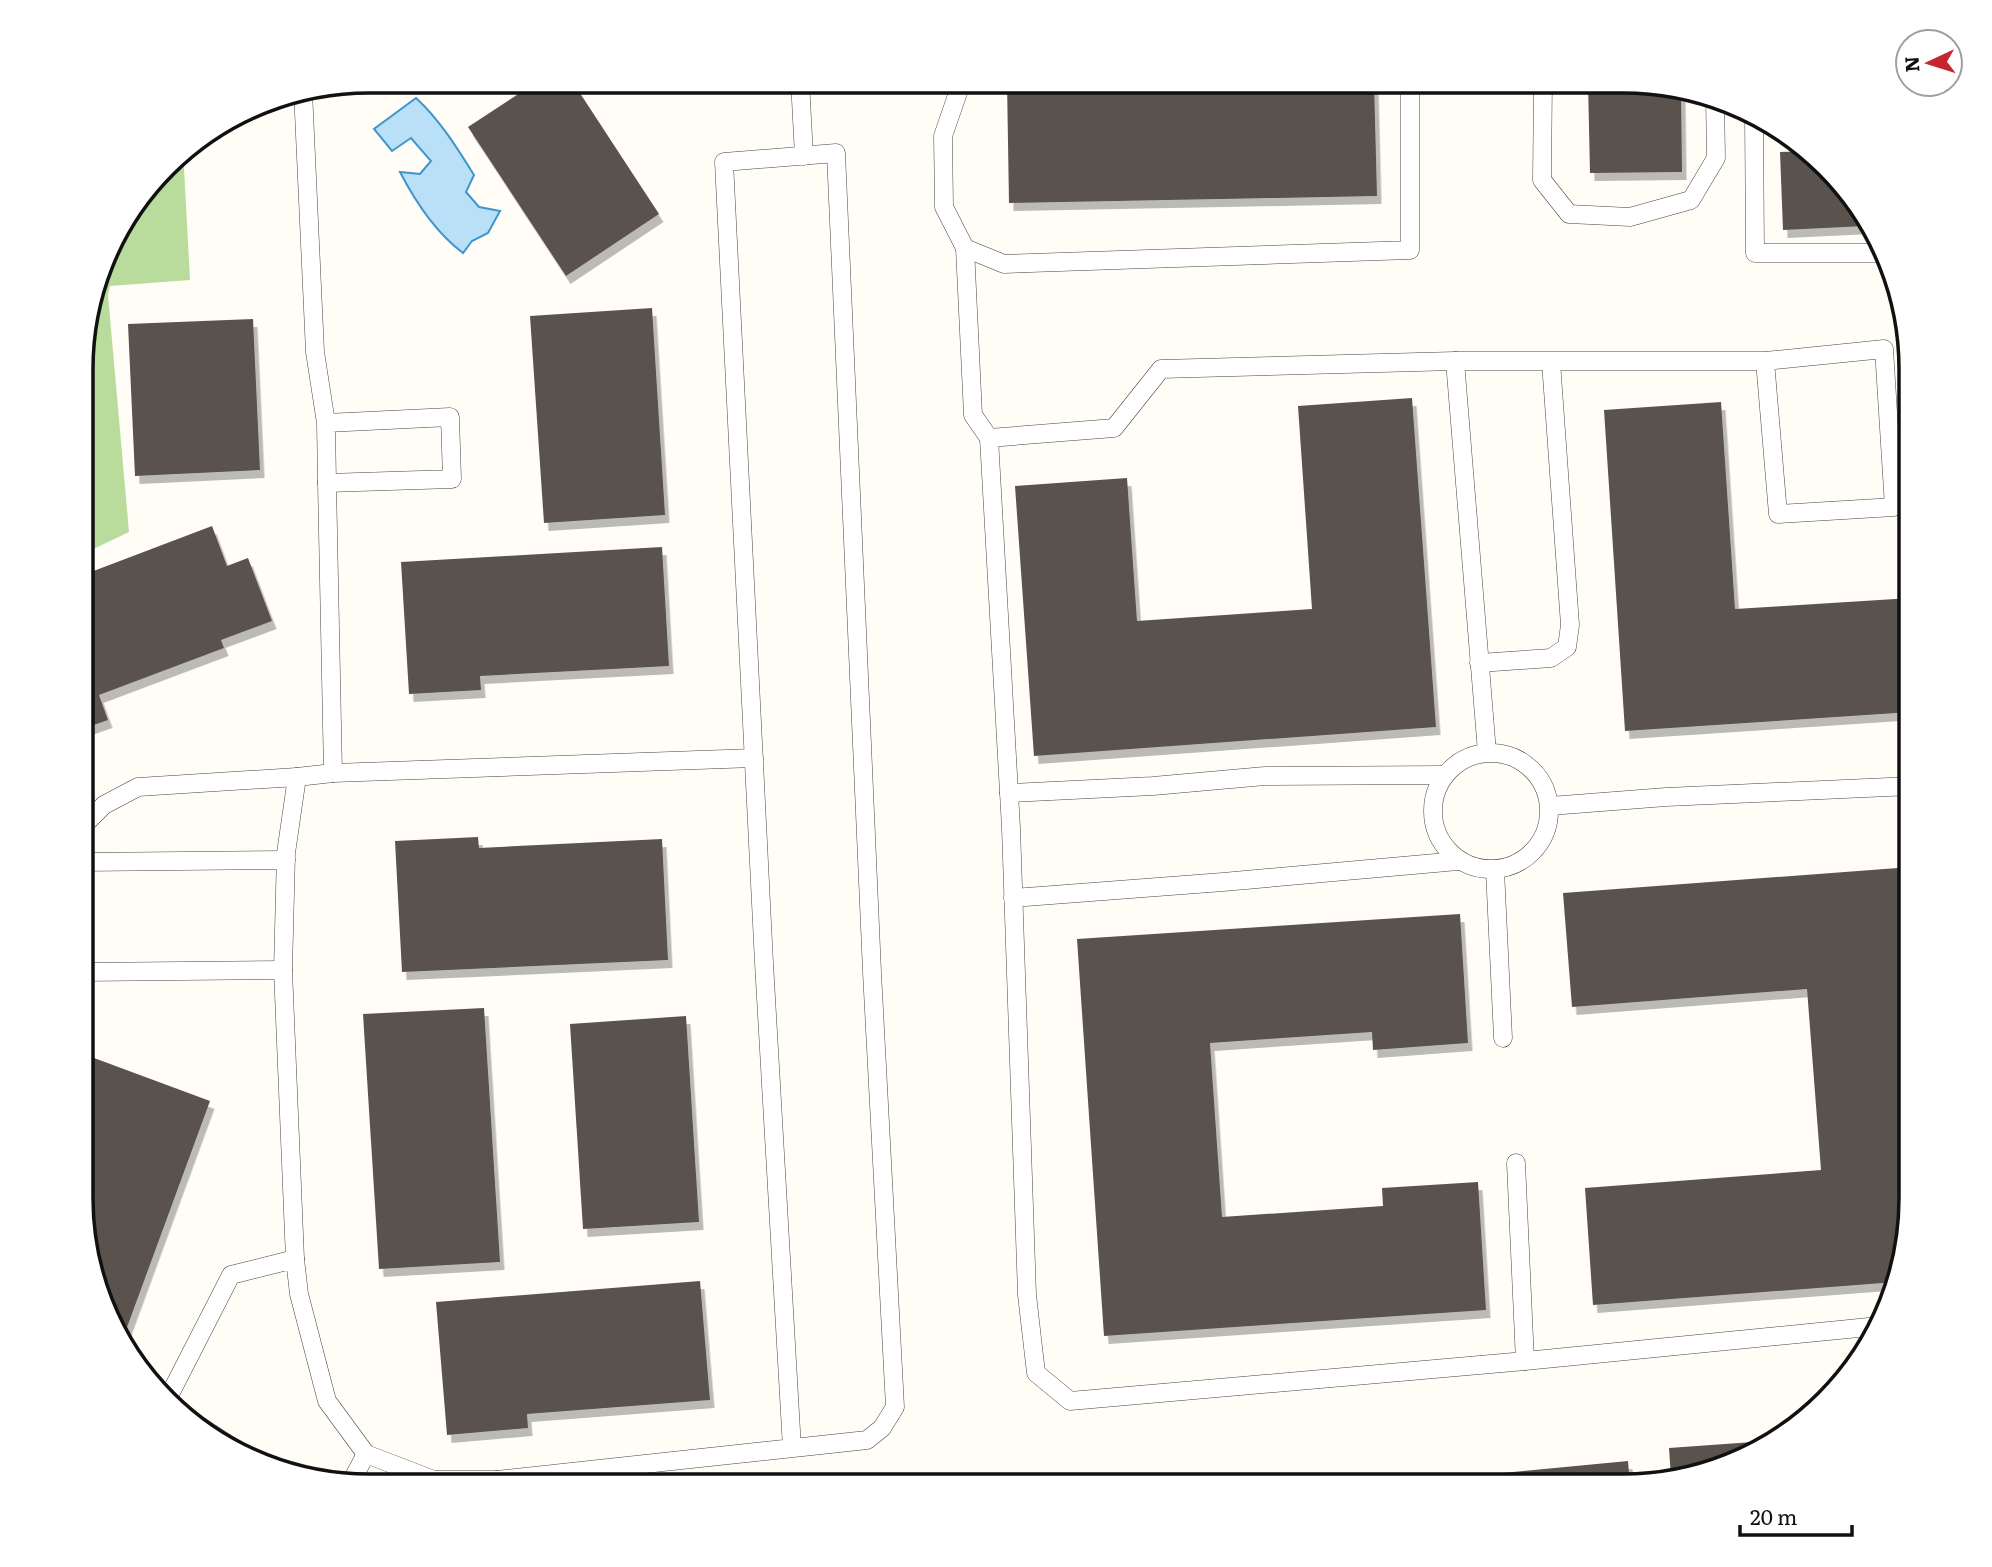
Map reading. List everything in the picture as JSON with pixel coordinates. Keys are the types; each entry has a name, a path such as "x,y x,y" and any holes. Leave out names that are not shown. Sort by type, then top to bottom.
{"lane":[{"path":"801,93 804,156"},
{"path":"958,93 943,136 944,207 965,248 973,415 989,438 1009,793 1027,1295 1036,1373 1070,1401 1525,1361 1867,1327"},
{"path":"965,248 1004,264 1409,250 1410,93"},
{"path":"1543,93 1542,180 1569,214 1630,217 1691,200 1716,158 1715,108"},
{"path":"303,101 315,352 326,423 333,773"},
{"path":"1754,126 1755,253 1874,253"},
{"path":"573,1474 867,1440 882,1428 895,1407 872,972 836,153 724,162 792,1448"},
{"path":"989,438 1114,428 1161,369 1455,361 1765,361 1884,349 1894,507 1778,514 1765,361"},
{"path":"1455,361 1487,752"},
{"path":"1479,663 1551,658 1567,647 1570,625 1550,362"},
{"path":"326,423 450,417 452,480 327,484"},
{"path":"1013,898 1458,861 1478,869 1494,870 1527,859 1546,835 1550,806 1544,784 1530,765 1510,754 1487,752 1463,759 1444,775 1432,804 1437,836 1458,861"},
{"path":"93,816 104,805 138,787 333,773 754,758"},
{"path":"1009,793 1153,786 1265,776 1444,775"},
{"path":"297,777 286,860 283,970 295,1259 299,1294 327,1401 366,1454 418,1474"},
{"path":"1550,806 1666,797 1899,787"},
{"path":"93,863 286,860"},
{"path":"1494,870 1503,1038"},
{"path":"93,972 283,970"},
{"path":"1516,1163 1525,1361"},
{"path":"172,1391 231,1275 295,1259"},
{"path":"355,1474 366,1454"}],"green space":[{"path":"184,164 190,280 110,286 108,295 129,532 93,549 95,333 107,280 121,247 150,201"}],"water":[{"path":"416,98 440,125 474,175 466,192 479,207 500,211 488,233 472,241 463,253 427,216 400,172 420,174 431,161 411,138 392,151 374,129"}],"building":[{"path":"520,93 580,93 659,214 566,276 468,127"},
{"path":"1007,93 1374,93 1377,196 1009,203"},
{"path":"1588,93 1641,93 1681,99 1682,172 1590,173"},
{"path":"1780,152 1793,152 1805,161 1831,187 1859,226 1783,230"},
{"path":"652,308 665,515 544,523 530,316"},
{"path":"253,319 260,470 135,476 128,324"},
{"path":"1412,398 1436,727 1034,756 1015,486 1127,478 1137,621 1312,609 1298,406"},
{"path":"1721,402 1735,609 1899,599 1899,713 1625,731 1604,410"},
{"path":"212,526 227,566 248,558 272,621 221,640 224,648 99,695 108,720 93,725 93,571"},
{"path":"662,547 669,666 480,676 481,690 409,694 401,562"},
{"path":"478,837 479,848 662,839 668,960 402,972 395,841"},
{"path":"1899,868 1899,1216 1886,1283 1593,1305 1585,1188 1821,1170 1807,989 1572,1007 1563,893"},
{"path":"1460,914 1468,1043 1373,1050 1372,1032 1210,1043 1222,1217 1383,1206 1382,1188 1478,1182 1486,1310 1104,1336 1077,939"},
{"path":"484,1008 500,1262 379,1269 363,1014"},
{"path":"686,1016 699,1222 583,1229 570,1024"},
{"path":"94,1058 210,1101 126,1329 107,1287 95,1234"},
{"path":"700,1281 710,1400 527,1414 528,1428 447,1435 436,1302"},
{"path":"1752,1442 1712,1460 1671,1470 1669,1448"},
{"path":"1628,1461 1629,1474 1623,1474 1492,1474"}]}
